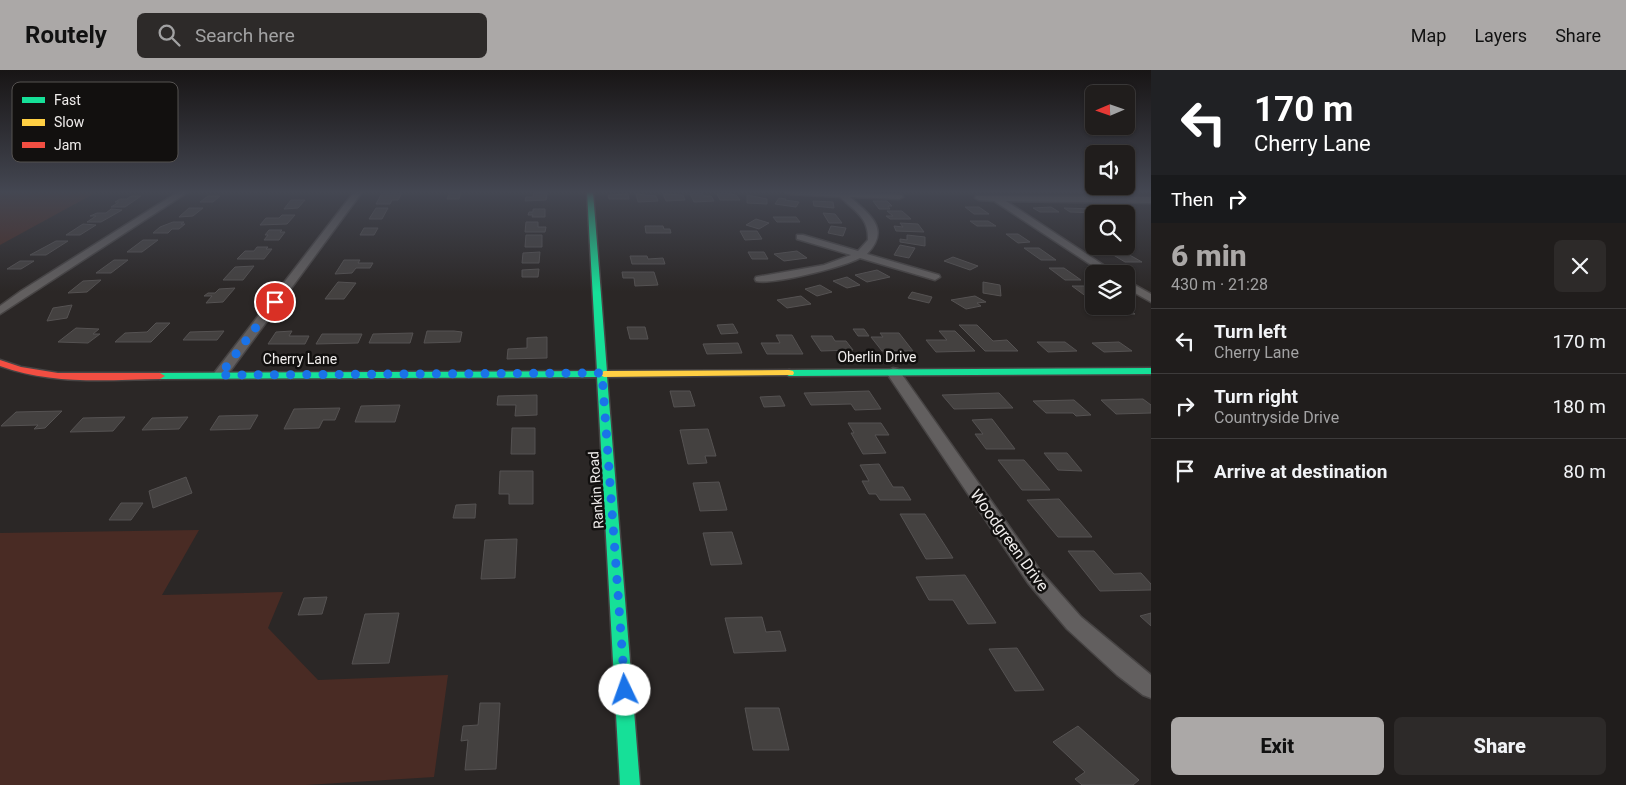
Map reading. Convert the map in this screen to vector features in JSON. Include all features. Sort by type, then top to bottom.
[{"type":"street","points":[[0,311],[131,225]]},
{"type":"street","points":[[220,375],[333,225]]},
{"type":"street","name":"Rankin Road","points":[[592,225],[630,785]]},
{"type":"street","points":[[760,279],[827,266],[859,255],[873,240],[871,225]]},
{"type":"street","points":[[1038,225],[1098,265]]},
{"type":"street","points":[[800,237],[935,278]]},
{"type":"street","points":[[1135,289],[1151,299]]},
{"type":"street","name":"Cherry Lane","points":[[0,363],[12,370],[37,374],[75,376],[602,373]]},
{"type":"street","name":"Oberlin Drive","points":[[602,373],[1151,371]]},
{"type":"street","name":"Woodgreen Drive","points":[[893,372],[1035,578],[1074,623],[1151,688]]},
{"type":"shaded area","points":[[0,225],[36,225],[0,245]]},
{"type":"shaded area","points":[[199,530],[162,595],[283,592],[268,628],[318,680],[448,675],[434,777],[306,785],[0,785],[0,533]]},
{"type":"building","points":[[81,225],[95,225],[80,235],[66,235]]},
{"type":"building","points":[[183,225],[179,229],[172,229],[168,233],[153,233],[160,227]]},
{"type":"building","points":[[526,225],[546,227],[545,232],[525,232]]},
{"type":"building","points":[[747,225],[765,225],[759,229]]},
{"type":"building","points":[[902,225],[919,225],[924,232],[896,231],[894,226],[903,227]]},
{"type":"building","points":[[645,226],[663,226],[664,229],[670,229],[671,233],[646,233]]},
{"type":"building","points":[[831,226],[846,228],[843,236],[828,233]]},
{"type":"building","points":[[364,228],[378,228],[374,235],[360,235]]},
{"type":"building","points":[[269,230],[282,230],[280,232],[285,232],[279,240],[264,240]]},
{"type":"building","points":[[740,231],[757,231],[762,239],[745,240]]},
{"type":"building","points":[[1006,234],[1018,234],[1030,242],[1018,243]]},
{"type":"building","points":[[526,235],[542,235],[542,247],[525,247]]},
{"type":"building","points":[[907,235],[925,237],[925,246],[900,242],[900,239],[907,240]]},
{"type":"building","points":[[143,240],[158,240],[142,252],[127,252]]},
{"type":"building","points":[[56,241],[68,241],[46,255],[30,255]]},
{"type":"building","points":[[900,245],[915,248],[909,258],[894,255]]},
{"type":"building","points":[[257,247],[272,249],[264,259],[237,259],[245,251],[254,251]]},
{"type":"building","points":[[1024,248],[1039,248],[1056,260],[1041,260]]},
{"type":"building","points":[[797,251],[807,258],[784,261],[774,254]]},
{"type":"building","points":[[540,252],[539,263],[522,263],[523,253]]},
{"type":"building","points":[[748,252],[764,252],[768,259],[752,259]]},
{"type":"building","points":[[1113,255],[1130,255],[1142,262],[1125,262]]},
{"type":"building","points":[[630,256],[647,256],[648,259],[663,258],[665,264],[632,264]]},
{"type":"building","points":[[953,257],[978,266],[970,270],[944,261]]},
{"type":"building","points":[[114,260],[128,260],[111,273],[96,273]]},
{"type":"building","points":[[344,260],[360,260],[358,263],[373,263],[370,268],[356,268],[352,273],[335,274]]},
{"type":"building","points":[[20,261],[34,261],[21,269],[7,269]]},
{"type":"building","points":[[254,266],[243,280],[223,280],[235,267]]},
{"type":"building","points":[[1049,268],[1064,268],[1081,280],[1065,280]]},
{"type":"building","points":[[539,269],[538,277],[522,277],[522,270]]},
{"type":"building","points":[[877,270],[890,277],[867,282],[855,275]]},
{"type":"building","points":[[622,272],[654,272],[658,285],[635,286],[634,278],[623,278]]},
{"type":"building","points":[[847,277],[860,285],[847,288],[833,281]]},
{"type":"building","points":[[101,280],[87,292],[68,293],[83,281]]},
{"type":"building","points":[[338,282],[356,283],[344,299],[325,299]]},
{"type":"building","points":[[983,282],[1000,285],[1001,296],[983,293]]},
{"type":"building","points":[[820,285],[832,292],[817,296],[805,289]]},
{"type":"building","points":[[1072,286],[1085,286],[1085,296]]},
{"type":"building","points":[[235,288],[223,302],[206,303],[212,296],[204,296],[208,293],[215,293],[219,289]]},
{"type":"building","points":[[912,292],[932,297],[929,303],[908,298]]},
{"type":"building","points":[[801,296],[811,304],[787,308],[777,300]]},
{"type":"building","points":[[975,296],[986,302],[977,303],[981,306],[966,309],[951,300]]},
{"type":"building","points":[[72,305],[67,318],[47,321],[53,308]]},
{"type":"building","points":[[156,323],[170,323],[151,342],[115,342],[125,333],[147,332]]},
{"type":"building","points":[[733,324],[738,333],[721,334],[717,325]]},
{"type":"building","points":[[959,325],[977,325],[993,341],[1007,340],[1018,351],[985,351]]},
{"type":"building","points":[[627,327],[645,327],[648,339],[630,339]]},
{"type":"building","points":[[76,328],[99,329],[93,334],[100,334],[88,343],[58,342]]},
{"type":"building","points":[[853,329],[864,329],[869,336],[858,336]]},
{"type":"building","points":[[224,331],[217,340],[183,340],[190,332]]},
{"type":"building","points":[[292,331],[289,336],[309,336],[305,344],[268,344],[276,332]]},
{"type":"building","points":[[427,331],[462,332],[460,342],[424,343]]},
{"type":"building","points":[[939,331],[955,331],[975,351],[936,352],[926,340],[947,340]]},
{"type":"building","points":[[413,333],[410,343],[369,343],[373,334]]},
{"type":"building","points":[[880,333],[899,333],[913,351],[882,351],[871,337],[883,337]]},
{"type":"building","points":[[322,334],[362,334],[358,343],[316,344]]},
{"type":"building","points":[[776,335],[792,335],[803,354],[767,354],[761,343],[780,343]]},
{"type":"building","points":[[811,336],[832,336],[835,341],[846,341],[853,350],[821,351]]},
{"type":"building","points":[[547,337],[547,358],[507,359],[508,349],[527,348],[527,338]]},
{"type":"building","points":[[1037,342],[1065,342],[1077,351],[1048,352]]},
{"type":"building","points":[[1119,342],[1132,351],[1104,352],[1092,343]]},
{"type":"building","points":[[738,343],[742,353],[707,354],[703,344]]},
{"type":"building","points":[[670,391],[690,391],[695,406],[674,407]]},
{"type":"building","points":[[869,391],[881,409],[855,410],[851,404],[811,405],[804,393]]},
{"type":"building","points":[[999,393],[1013,408],[954,409],[942,395]]},
{"type":"building","points":[[537,395],[537,415],[515,416],[516,405],[497,405],[498,396]]},
{"type":"building","points":[[780,396],[785,406],[764,407],[760,397]]},
{"type":"building","points":[[1143,399],[1151,405],[1151,413],[1116,414],[1101,400]]},
{"type":"building","points":[[1074,400],[1091,415],[1076,416],[1073,413],[1046,413],[1033,401]]},
{"type":"building","points":[[400,405],[395,422],[355,422],[361,406]]},
{"type":"building","points":[[340,408],[335,420],[323,420],[319,428],[284,429],[294,409]]},
{"type":"building","points":[[62,411],[45,428],[34,429],[38,425],[1,426],[16,412]]},
{"type":"building","points":[[258,415],[250,429],[210,430],[219,416]]},
{"type":"building","points":[[125,417],[113,431],[70,432],[83,418]]},
{"type":"building","points":[[188,417],[179,429],[142,430],[152,418]]},
{"type":"building","points":[[992,419],[1015,449],[986,449],[975,434],[983,434],[972,420]]},
{"type":"building","points":[[848,423],[881,423],[889,435],[875,435],[886,453],[863,454],[851,433],[854,433]]},
{"type":"building","points":[[512,428],[535,428],[535,454],[511,454]]},
{"type":"building","points":[[708,429],[716,456],[705,456],[707,463],[688,464],[680,430]]},
{"type":"building","points":[[1044,453],[1067,453],[1082,471],[1058,470]]},
{"type":"building","points":[[998,460],[1024,460],[1050,490],[1022,490]]},
{"type":"building","points":[[879,464],[893,487],[903,487],[911,500],[880,500],[876,494],[869,494],[862,481],[869,481],[860,465]]},
{"type":"building","points":[[500,471],[533,471],[533,504],[509,504],[509,494],[499,494]]},
{"type":"building","points":[[186,477],[192,493],[153,508],[149,491]]},
{"type":"building","points":[[719,482],[727,510],[700,511],[693,483]]},
{"type":"building","points":[[1059,499],[1092,537],[1058,537],[1027,500]]},
{"type":"building","points":[[121,503],[143,503],[131,520],[109,520]]},
{"type":"building","points":[[476,504],[475,518],[453,518],[456,505]]},
{"type":"building","points":[[900,514],[925,514],[953,558],[926,559]]},
{"type":"building","points":[[732,532],[742,564],[711,565],[703,533]]},
{"type":"building","points":[[517,539],[515,578],[481,579],[485,540]]},
{"type":"building","points":[[1068,551],[1094,551],[1114,574],[1141,573],[1151,584],[1151,590],[1100,591]]},
{"type":"building","points":[[965,575],[996,623],[968,624],[953,600],[929,600],[916,577]]},
{"type":"building","points":[[327,597],[322,614],[298,615],[304,598]]},
{"type":"building","points":[[399,613],[389,663],[352,664],[365,614]]},
{"type":"building","points":[[1151,613],[1151,626],[1140,616]]},
{"type":"building","points":[[762,617],[766,632],[780,631],[786,651],[734,653],[725,618]]},
{"type":"building","points":[[1017,648],[1044,690],[1015,691],[989,649]]},
{"type":"building","points":[[480,703],[500,703],[496,769],[465,770],[468,740],[461,741],[463,726],[478,725]]},
{"type":"building","points":[[745,708],[779,708],[789,750],[753,750]]},
{"type":"building","points":[[1078,726],[1139,780],[1133,785],[1082,785],[1075,779],[1085,772],[1053,742]]},
{"type":"traffic: fast","points":[[592,225],[630,785]]},
{"type":"traffic: fast","points":[[789,373],[1151,371]]},
{"type":"traffic: fast","points":[[160,376],[604,374]]},
{"type":"traffic: slow","points":[[604,374],[789,373]]},
{"type":"traffic: jam","points":[[0,363],[18,370],[58,376],[160,376]]},
{"type":"route","points":[[275,302],[220,375],[602,373],[625,690]]}]
